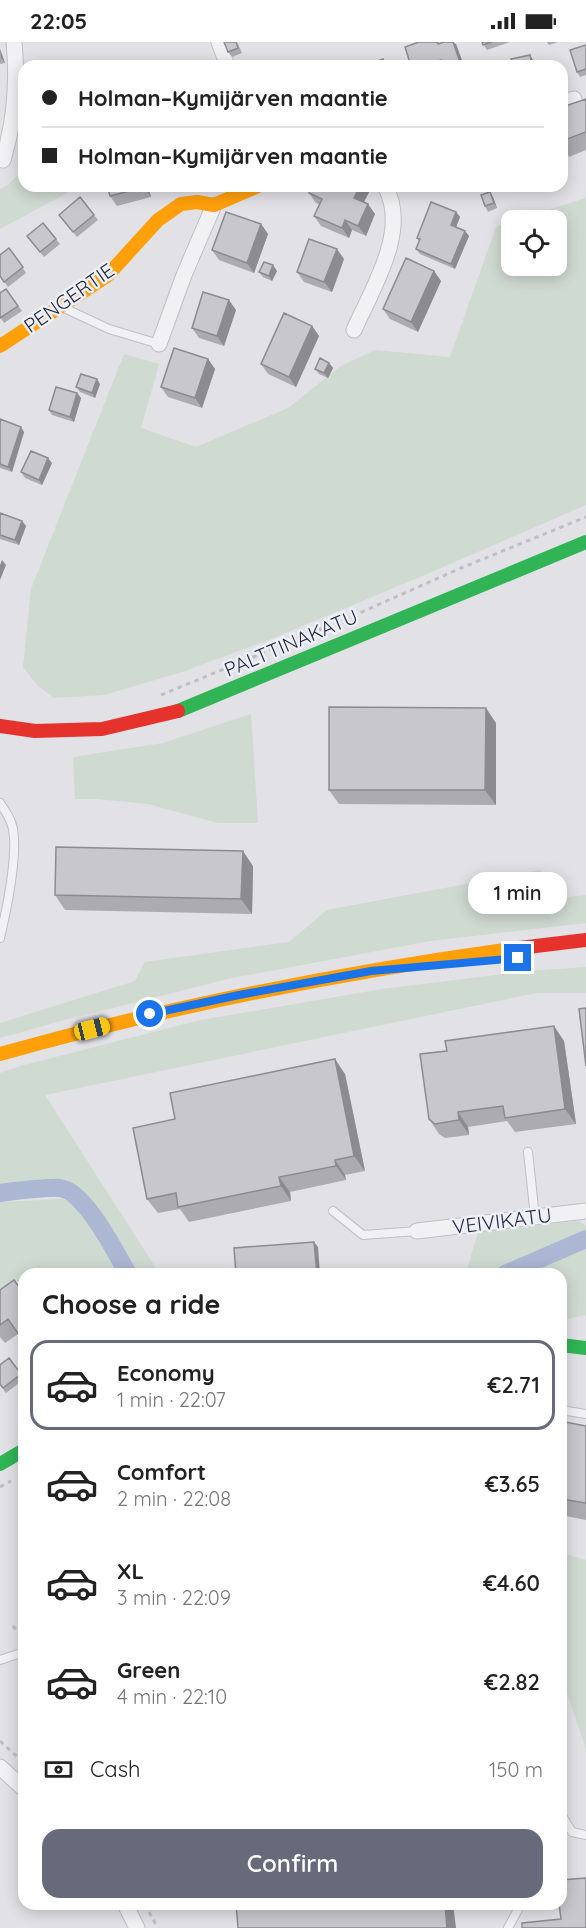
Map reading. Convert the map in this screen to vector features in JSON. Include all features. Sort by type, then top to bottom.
[{"type":"main road","name":"PENGERTIE","points":[[0,346],[107,276],[158,220],[180,204],[197,202],[214,205],[244,192]]},
{"type":"main road","name":"PALTTINAKATU","points":[[0,726],[36,731],[102,729],[177,712],[586,542]]},
{"type":"main road","points":[[0,1054],[150,1014],[239,995],[470,955],[586,940]]},
{"type":"main road","points":[[371,971],[586,954]]},
{"type":"main road","points":[[567,1346],[586,1348]]},
{"type":"main road","points":[[0,1464],[18,1457]]},
{"type":"street","points":[[3,160],[10,138],[16,99],[14,42]]},
{"type":"street","points":[[219,42],[225,58]]},
{"type":"street","points":[[354,330],[388,254],[394,219],[388,192]]},
{"type":"street","points":[[159,344],[184,274],[214,205]]},
{"type":"street","name":"VEIVIKATU","points":[[417,1231],[586,1211]]},
{"type":"street","points":[[0,1767],[18,1784]]},
{"type":"street","points":[[128,1910],[137,1928]]},
{"type":"lane","points":[[60,306],[109,329],[159,344]]},
{"type":"lane","points":[[0,803],[13,829],[14,857],[0,938]]},
{"type":"lane","points":[[528,1152],[535,1217]]},
{"type":"lane","points":[[333,1211],[363,1235],[417,1231]]},
{"type":"lane","points":[[567,1411],[586,1414]]},
{"type":"lane","points":[[0,1660],[18,1654]]},
{"type":"lane","points":[[567,1824],[572,1832],[586,1835]]},
{"type":"lane","points":[[508,1928],[518,1910]]},
{"type":"path","points":[[151,697],[161,695],[333,624],[460,568],[586,518]]},
{"type":"path","points":[[13,1626],[18,1632]]},
{"type":"path","points":[[0,1741],[18,1758]]},
{"type":"path","points":[[148,1912],[158,1928]]},
{"type":"shaded area","points":[[18,175],[18,192],[69,192],[0,229],[0,189]]},
{"type":"shaded area","points":[[586,198],[586,505],[271,639],[182,672],[104,695],[54,698],[37,685],[23,667],[31,589],[124,354],[159,364],[141,428],[196,447],[288,408],[341,366],[375,350],[450,357],[496,227],[501,225],[501,276],[567,276],[567,210],[548,210]]},
{"type":"shaded area","points":[[251,714],[258,823],[218,823],[148,804],[75,799],[73,757],[163,743]]},
{"type":"shaded area","points":[[540,870],[568,897],[586,895],[586,923],[430,941],[232,978],[0,1038],[0,1023],[135,981],[145,962],[289,942],[327,910]]},
{"type":"shaded area","points":[[586,967],[586,993],[536,993],[45,1095],[156,1268],[132,1268],[90,1201],[83,1192],[66,1179],[0,1185],[0,1073],[201,1020],[382,989],[529,971]]},
{"type":"shaded area","points":[[62,1199],[77,1205],[118,1268],[18,1268],[18,1281],[0,1293],[0,1202]]},
{"type":"shaded area","points":[[579,1221],[586,1226],[586,1235],[506,1268],[467,1268],[478,1232]]},
{"type":"shaded area","points":[[586,1247],[586,1315],[567,1319],[567,1268],[533,1268]]},
{"type":"shaded area","points":[[567,1555],[586,1560],[586,1749],[567,1693]]},
{"type":"building","points":[[224,42],[236,42],[238,48],[228,52]]},
{"type":"building","points":[[419,42],[437,42],[438,44],[453,42],[459,60],[409,60],[405,47]]},
{"type":"building","points":[[586,45],[586,69],[577,72],[570,50]]},
{"type":"building","points":[[530,55],[531,60],[511,60]]},
{"type":"building","points":[[586,99],[586,132],[568,139],[568,105]]},
{"type":"building","points":[[109,192],[125,192],[110,196]]},
{"type":"building","points":[[357,192],[354,198],[368,204],[358,226],[345,220],[342,228],[314,216],[322,199],[309,193]]},
{"type":"building","points":[[490,192],[494,203],[485,206],[481,195]]},
{"type":"building","points":[[80,197],[94,215],[73,232],[59,215]]},
{"type":"building","points":[[431,202],[456,212],[451,225],[465,231],[451,264],[416,249],[420,239],[417,238]]},
{"type":"building","points":[[226,212],[261,224],[247,263],[212,250]]},
{"type":"building","points":[[43,223],[56,239],[40,252],[27,236]]},
{"type":"building","points":[[309,239],[337,249],[324,282],[297,272]]},
{"type":"building","points":[[9,248],[23,267],[4,282],[0,276],[0,255]]},
{"type":"building","points":[[406,258],[434,271],[411,322],[383,309]]},
{"type":"building","points":[[264,262],[273,265],[269,276],[259,272]]},
{"type":"building","points":[[6,289],[18,306],[0,318],[0,293]]},
{"type":"building","points":[[203,292],[229,300],[217,336],[192,328]]},
{"type":"building","points":[[284,313],[312,326],[289,377],[261,364]]},
{"type":"building","points":[[174,348],[208,359],[195,398],[161,387]]},
{"type":"building","points":[[320,358],[329,363],[324,373],[315,369]]},
{"type":"building","points":[[81,374],[97,379],[92,393],[76,387]]},
{"type":"building","points":[[56,387],[77,393],[70,417],[49,410]]},
{"type":"building","points":[[0,419],[21,427],[8,467],[0,464]]},
{"type":"building","points":[[31,451],[48,458],[39,480],[21,472]]},
{"type":"building","points":[[0,513],[22,521],[15,540],[0,535]]},
{"type":"building","points":[[329,707],[486,708],[485,790],[329,790]]},
{"type":"building","points":[[56,847],[243,851],[241,899],[55,895]]},
{"type":"building","points":[[586,1008],[586,1066],[579,1009]]},
{"type":"building","points":[[554,1026],[565,1109],[505,1118],[503,1106],[458,1112],[459,1120],[435,1124],[429,1119],[420,1054],[447,1051],[445,1041]]},
{"type":"building","points":[[335,1059],[354,1156],[335,1160],[336,1166],[279,1177],[281,1186],[178,1207],[176,1193],[147,1199],[133,1128],[175,1119],[170,1093]]},
{"type":"building","points":[[314,1242],[316,1268],[236,1268],[234,1248]]},
{"type":"building","points":[[14,1280],[18,1286],[18,1333],[8,1319],[0,1325],[0,1290]]},
{"type":"building","points":[[9,1358],[18,1370],[18,1376],[3,1388],[0,1384],[0,1365]]},
{"type":"building","points":[[567,1422],[586,1426],[586,1503],[567,1500]]},
{"type":"building","points":[[586,1878],[586,1928],[522,1928],[522,1923],[561,1919],[560,1910],[567,1910],[567,1880]]},
{"type":"building","points":[[236,1910],[446,1910],[447,1928],[238,1928]]},
{"type":"waterway","points":[[0,1193],[54,1188],[70,1192],[99,1224],[125,1268]]},
{"type":"waterway","points":[[519,1268],[586,1239]]},
{"type":"traffic: fast","points":[[178,711],[586,542]]},
{"type":"traffic: fast","points":[[567,1346],[586,1348]]},
{"type":"traffic: fast","points":[[0,1464],[18,1454]]},
{"type":"traffic: slow","points":[[0,346],[107,276],[158,220],[181,204],[197,202],[214,205],[244,192]]},
{"type":"traffic: slow","points":[[0,1054],[190,1006],[318,980],[511,949]]},
{"type":"traffic: jam","points":[[0,726],[35,731],[102,729],[178,711]]},
{"type":"traffic: jam","points":[[511,949],[586,940]]},
{"type":"route","points":[[150,1014],[371,971],[518,958]]}]
